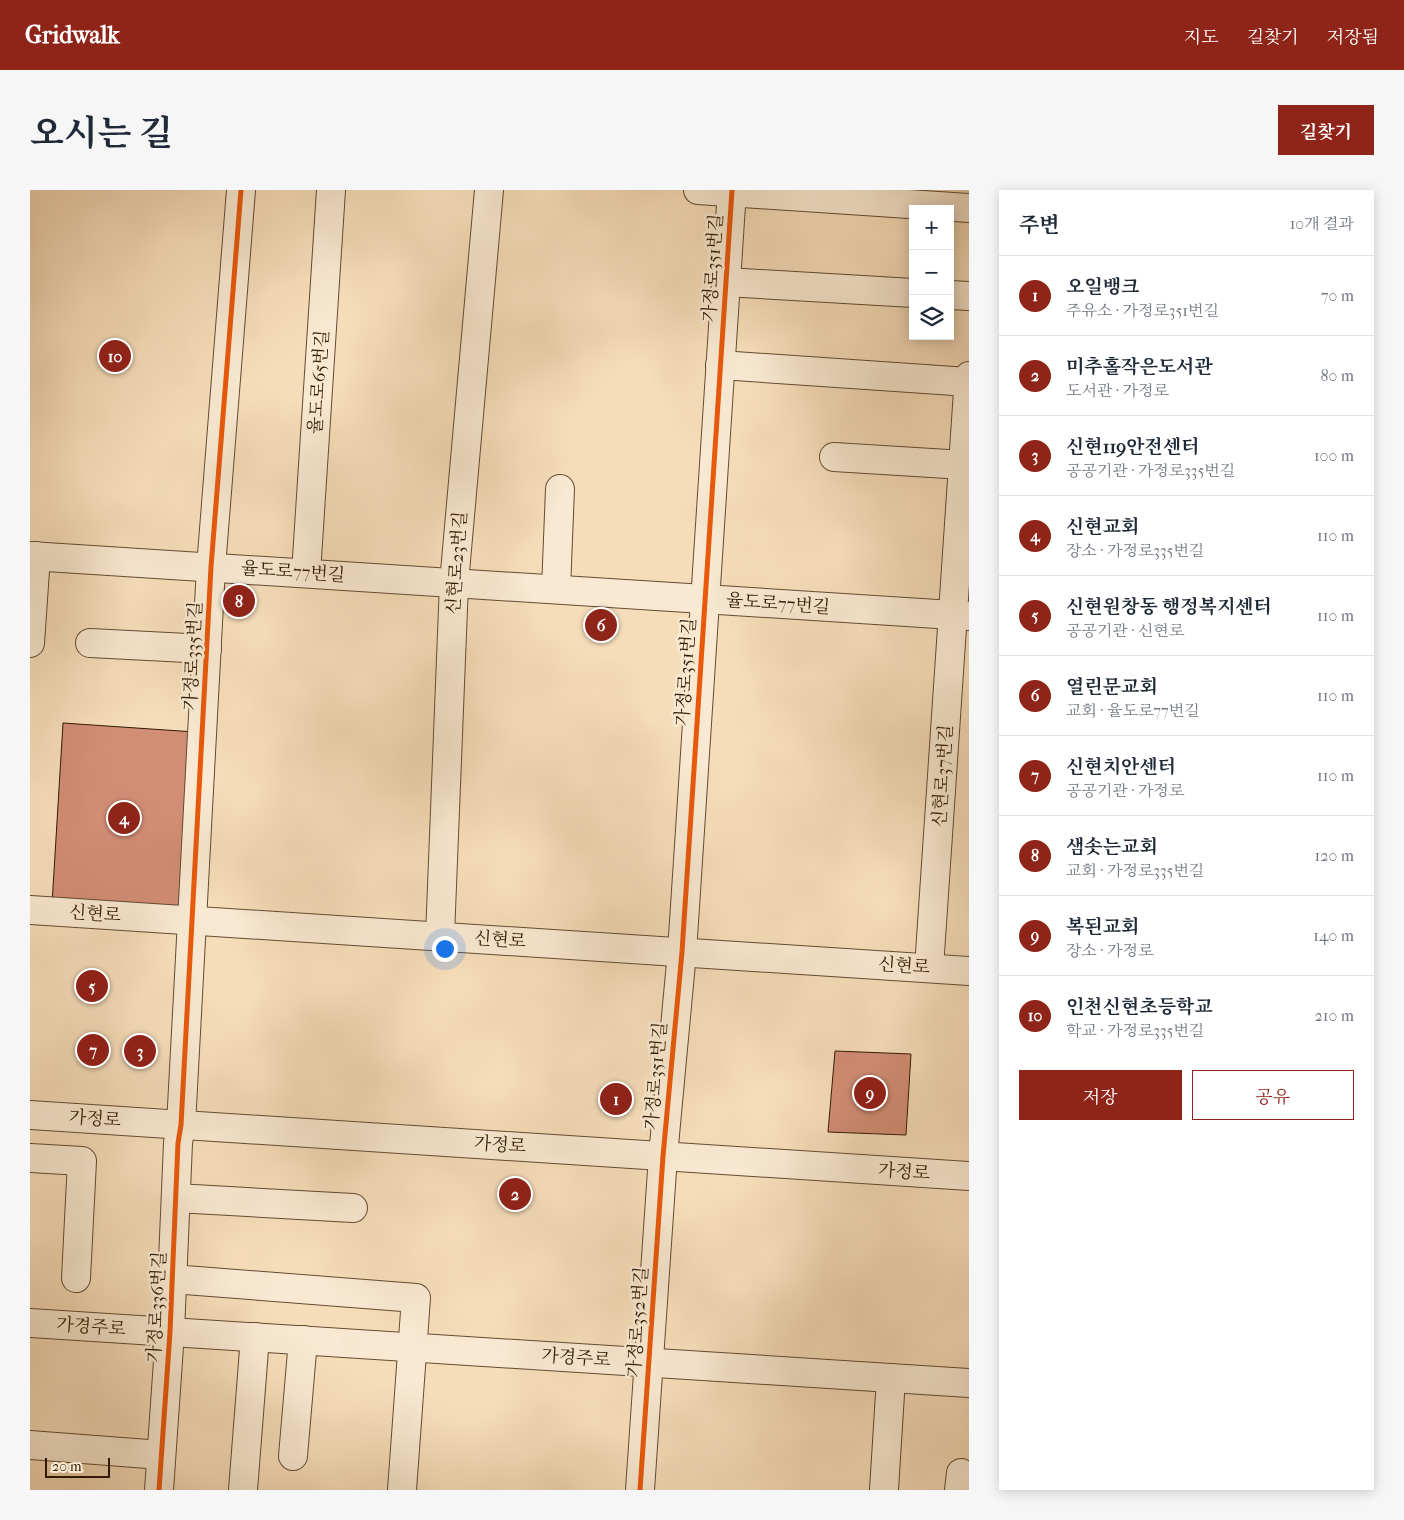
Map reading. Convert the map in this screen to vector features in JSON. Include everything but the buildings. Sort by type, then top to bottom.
[{"type":"street","name":"가정로335번길","points":[[181,1125],[211,567],[240,190]]},
{"type":"street","name":"율도로65번길","points":[[306,573],[331,190]]},
{"type":"street","name":"신현로23번길","points":[[440,936],[454,583],[489,190]]},
{"type":"street","points":[[698,190],[969,208]]},
{"type":"street","name":"가정로351번길","points":[[663,1156],[682,952],[732,191]]},
{"type":"street","name":"가정로351번길","points":[[726,282],[909,292]]},
{"type":"street","points":[[954,295],[969,296]]},
{"type":"street","points":[[720,365],[969,382]]},
{"type":"street","name":"신현로37번길","points":[[929,968],[962,616],[964,465],[969,376]]},
{"type":"street","points":[[834,457],[964,465]]},
{"type":"street","points":[[556,589],[560,489]]},
{"type":"street","name":"율도로77번길","points":[[33,556],[962,616]]},
{"type":"street","points":[[30,642],[33,556]]},
{"type":"street","points":[[90,643],[207,649]]},
{"type":"street","name":"신현로","points":[[30,910],[969,971]]},
{"type":"street","name":"가정로","points":[[30,1115],[969,1176]]},
{"type":"street","name":"가정로336번길","points":[[159,1490],[170,1332],[178,1143],[181,1125]]},
{"type":"street","name":"가정로352번길","points":[[640,1490],[663,1156]]},
{"type":"street","points":[[30,1158],[82,1161],[76,1278]]},
{"type":"street","points":[[176,1198],[353,1208]]},
{"type":"street","name":"가정로336번길","points":[[172,1279],[416,1298],[414,1347]]},
{"type":"street","name":"가경주로","points":[[30,1323],[969,1383]]},
{"type":"street","points":[[243,1490],[255,1337]]},
{"type":"street","points":[[293,1456],[303,1340]]},
{"type":"street","points":[[402,1490],[414,1347]]},
{"type":"street","points":[[884,1490],[891,1378]]},
{"type":"street","points":[[30,1445],[161,1455]]},
{"type":"cycle path","points":[[159,1490],[170,1332],[178,1143],[181,1125],[211,567],[241,190]]},
{"type":"cycle path","points":[[640,1490],[663,1156],[682,952],[732,190]]},
{"type":"place","name":"인천신현초등학교","points":[[115,356]]},
{"type":"place","name":"샘솟는교회","points":[[239,601]]},
{"type":"place","name":"열린문교회","points":[[601,625]]},
{"type":"place","name":"신현교회","points":[[124,818]]},
{"type":"place","name":"신현원창동 행정복지센터","points":[[92,986]]},
{"type":"place","name":"신현치안센터","points":[[93,1050]]},
{"type":"place","name":"신현119안전센터","points":[[140,1051]]},
{"type":"place","name":"복된교회","points":[[870,1093]]},
{"type":"place","name":"오일뱅크","points":[[616,1099]]},
{"type":"place","name":"미추홀작은도서관","points":[[515,1194]]}]
